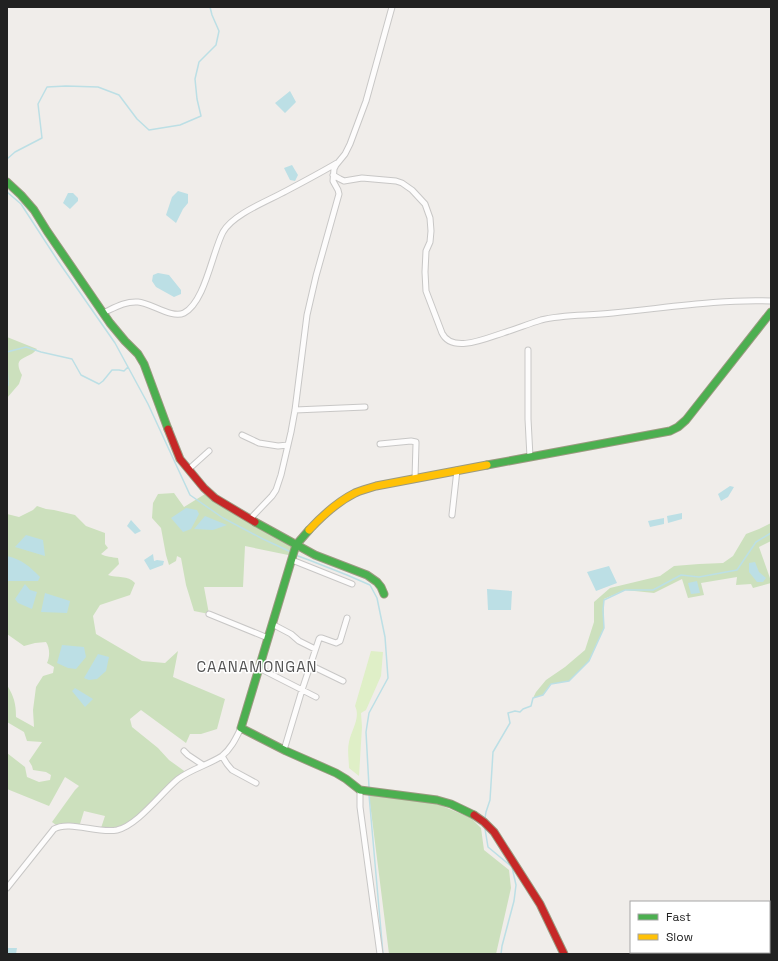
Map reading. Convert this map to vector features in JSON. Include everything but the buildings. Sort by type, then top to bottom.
[{"type":"street","points":[[251,518],[272,496],[276,490],[281,475],[295,410],[307,315],[338,194],[338,190],[333,181],[333,175],[336,165],[350,144],[363,108],[392,7]]},
{"type":"street","points":[[103,313],[120,305],[137,302],[175,314],[182,314],[186,312],[193,306],[199,296],[223,232],[231,221],[251,209],[299,185],[338,162]]},
{"type":"street","points":[[333,175],[344,181],[362,178],[396,181],[412,190],[425,204],[430,218],[431,231],[430,242],[426,251],[426,291],[444,337],[452,342],[475,342],[538,321],[559,316],[608,314],[699,304],[771,301]]},
{"type":"street","points":[[7,182],[34,210],[110,323],[138,354],[144,364],[166,420],[176,453],[204,488],[215,498],[229,507],[251,518],[296,545],[322,558],[374,579],[381,586],[384,594]]},
{"type":"street","points":[[7,888],[54,829],[66,826],[105,831],[118,830],[133,822],[179,778],[222,756],[234,743],[241,728],[296,545],[314,525],[332,509],[350,496],[376,486],[670,431],[678,427],[686,420],[771,312]]},
{"type":"street","points":[[528,350],[528,419],[530,457]]},
{"type":"street","points":[[295,410],[365,407]]},
{"type":"street","points":[[242,435],[258,443],[278,446],[288,445]]},
{"type":"street","points":[[380,444],[412,441],[416,442],[415,478]]},
{"type":"street","points":[[189,469],[209,451]]},
{"type":"street","points":[[452,515],[457,470]]},
{"type":"street","points":[[292,560],[352,584]]},
{"type":"street","points":[[209,614],[268,638]]},
{"type":"street","points":[[284,750],[315,649],[320,638],[338,643],[340,641],[347,618]]},
{"type":"street","points":[[272,624],[315,649]]},
{"type":"street","points":[[310,665],[343,681]]},
{"type":"street","points":[[259,668],[316,697]]},
{"type":"street","points":[[241,728],[284,750],[336,773],[360,790],[436,800],[473,814],[494,832],[540,904],[564,954]]},
{"type":"street","points":[[184,750],[188,755],[203,765]]},
{"type":"street","points":[[222,756],[232,770],[256,783]]},
{"type":"street","points":[[360,790],[360,807],[380,954]]},
{"type":"green space","points":[[7,337],[37,349],[20,361],[19,369],[22,375],[19,384],[7,398]]},
{"type":"green space","points":[[174,493],[184,507],[205,494],[296,545],[293,556],[245,546],[243,587],[204,587],[209,614],[194,611],[186,585],[181,558],[177,556],[176,561],[169,565],[161,528],[152,518],[153,503],[158,494]]},
{"type":"green space","points":[[37,506],[75,515],[86,526],[105,533],[105,544],[108,548],[101,554],[118,558],[119,564],[108,575],[126,578],[135,583],[130,595],[100,605],[93,616],[96,634],[142,661],[165,663],[178,651],[173,677],[225,699],[217,729],[201,734],[190,734],[186,743],[141,710],[130,719],[132,727],[158,748],[169,760],[187,773],[151,805],[121,828],[100,831],[105,816],[84,811],[79,827],[59,827],[52,822],[79,786],[65,777],[49,806],[7,789],[7,753],[25,767],[27,777],[39,782],[50,780],[51,775],[46,772],[33,770],[29,761],[42,742],[27,741],[24,732],[7,722],[7,685],[14,700],[16,717],[34,727],[33,710],[36,687],[43,676],[53,673],[54,667],[47,663],[49,652],[46,642],[24,646],[7,634],[7,514],[19,517],[33,510]]},
{"type":"green space","points":[[771,523],[771,541],[759,547],[771,583],[753,588],[751,584],[736,585],[737,577],[701,583],[704,595],[688,598],[682,579],[654,593],[625,590],[604,599],[604,628],[589,661],[569,681],[551,684],[543,695],[533,698],[546,680],[565,667],[585,650],[594,622],[594,602],[610,588],[660,576],[674,566],[723,563],[733,556],[746,534]]},
{"type":"green space","points":[[371,651],[383,652],[381,676],[366,710],[361,713],[362,727],[359,776],[349,768],[348,745],[357,715],[355,706]]},
{"type":"green space","points":[[369,795],[435,803],[471,818],[481,828],[484,850],[509,870],[511,888],[496,954],[389,954]]},
{"type":"water","points":[[290,91],[296,102],[285,113],[275,103]]},
{"type":"water","points":[[292,165],[298,175],[295,181],[290,180],[284,168]]},
{"type":"water","points":[[178,191],[188,194],[188,203],[183,209],[176,223],[166,215],[172,197]]},
{"type":"water","points":[[68,193],[73,193],[78,198],[78,201],[70,209],[63,203]]},
{"type":"water","points":[[158,273],[169,275],[181,290],[181,294],[174,297],[156,287],[152,281],[153,275]]},
{"type":"water","points":[[730,486],[734,487],[728,497],[721,501],[718,494]]},
{"type":"water","points":[[186,508],[197,510],[199,514],[191,529],[183,532],[171,518]]},
{"type":"water","points":[[682,513],[682,519],[668,523],[667,516]]},
{"type":"water","points":[[205,516],[227,525],[213,530],[194,529]]},
{"type":"water","points":[[664,518],[664,524],[650,527],[648,521]]},
{"type":"water","points":[[131,520],[141,531],[135,534],[127,526]]},
{"type":"water","points":[[26,535],[43,540],[45,556],[15,547]]},
{"type":"water","points":[[153,554],[154,561],[164,561],[163,565],[150,570],[144,560]]},
{"type":"water","points":[[7,556],[17,559],[29,567],[40,577],[38,581],[7,581]]},
{"type":"water","points":[[755,562],[759,572],[766,578],[763,582],[757,582],[749,572],[749,563]]},
{"type":"water","points":[[609,566],[617,583],[596,591],[587,572]]},
{"type":"water","points":[[697,581],[700,593],[691,594],[688,583]]},
{"type":"water","points":[[25,584],[30,590],[37,592],[32,609],[18,603],[15,599]]},
{"type":"water","points":[[487,589],[512,591],[511,610],[488,610]]},
{"type":"water","points":[[45,593],[70,601],[67,613],[41,612]]},
{"type":"water","points":[[62,645],[84,647],[86,657],[76,669],[68,668],[57,663]]},
{"type":"water","points":[[98,654],[109,657],[106,671],[97,679],[89,680],[84,678]]},
{"type":"water","points":[[75,688],[93,699],[85,707],[72,691]]},
{"type":"water","points":[[7,948],[17,948],[16,954],[7,954]]},
{"type":"waterway","points":[[7,159],[15,152],[42,138],[38,104],[47,87],[98,87],[119,95],[137,119],[149,130],[180,125],[201,116],[197,99],[195,79],[199,62],[216,45],[219,31],[210,7]]},
{"type":"waterway","points":[[7,192],[21,204],[58,261],[115,343],[148,404],[190,495],[223,518],[291,552]]},
{"type":"waterway","points":[[7,352],[26,347],[72,359],[81,375],[99,384],[112,370],[124,371],[128,367]]},
{"type":"waterway","points":[[7,364],[7,386]]},
{"type":"waterway","points":[[485,818],[490,800],[493,752],[510,723],[508,713],[515,711],[520,712],[531,706],[533,698],[543,695],[551,684],[569,681],[589,661],[604,628],[604,600],[625,590],[653,590],[681,575],[699,577],[737,570],[756,542],[771,533]]},
{"type":"waterway","points":[[298,556],[370,585],[377,598],[385,637],[388,678],[369,713],[366,732],[369,787]]},
{"type":"waterway","points":[[369,795],[383,954]]},
{"type":"waterway","points":[[485,829],[488,847],[512,867],[516,885],[514,901],[501,954]]},
{"type":"traffic: fast","points":[[7,182],[34,210],[110,323],[138,354],[144,364],[168,429]]},
{"type":"traffic: fast","points":[[487,465],[670,431],[678,427],[686,420],[771,312]]},
{"type":"traffic: fast","points":[[255,522],[315,555],[367,575],[377,582],[384,594]]},
{"type":"traffic: fast","points":[[309,530],[296,545],[241,728],[286,751],[336,773],[360,790],[437,800],[451,804],[474,815]]},
{"type":"traffic: slow","points":[[309,530],[336,505],[360,491],[376,486],[487,465]]},
{"type":"traffic: jam","points":[[168,429],[180,459],[204,488],[215,498],[255,522]]},
{"type":"traffic: jam","points":[[474,815],[494,832],[540,904],[564,954]]},
{"type":"district","name":"CAANAMONGAN","points":[[257,667]]}]
